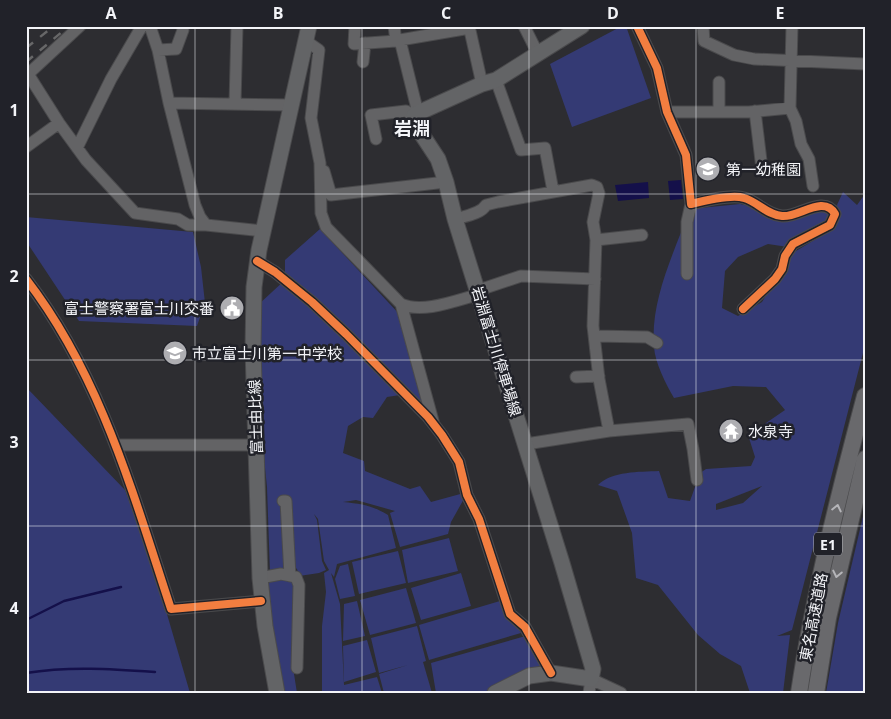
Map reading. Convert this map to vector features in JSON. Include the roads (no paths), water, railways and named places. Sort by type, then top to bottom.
[{"type":"highway","name":"東名高速道路","points":[[799,693],[827,547],[865,396]]},
{"type":"highway","name":"東名高速道路","points":[[816,693],[830,608],[865,459]]},
{"type":"main road","points":[[416,114],[489,82],[582,26]]},
{"type":"main road","name":"富士由比線","points":[[277,693],[261,601],[253,349],[254,287],[257,261],[307,34]]},
{"type":"main road","name":"岩淵富士川停車場線","points":[[416,114],[413,121],[438,159],[446,182],[455,219],[526,444],[593,670],[590,686]]},
{"type":"main road","points":[[495,693],[524,678],[551,674],[590,686]]},
{"type":"street","points":[[80,26],[27,75],[59,123],[98,175],[135,212],[178,219],[188,225],[264,231]]},
{"type":"street","points":[[77,148],[111,79],[142,26]]},
{"type":"street","points":[[150,26],[158,50],[168,103],[195,205],[206,225]]},
{"type":"street","points":[[234,104],[236,26]]},
{"type":"street","points":[[355,26],[354,44],[398,41],[470,27],[489,82],[521,150],[545,148],[554,191]]},
{"type":"street","points":[[394,26],[416,114]]},
{"type":"street","points":[[524,26],[538,54]]},
{"type":"street","points":[[637,26],[656,68],[667,112],[686,155],[690,204],[687,274]]},
{"type":"street","points":[[703,26],[704,41],[734,55],[754,59],[865,64]]},
{"type":"street","points":[[792,26],[790,108],[796,122],[801,144],[809,159],[813,186]]},
{"type":"street","points":[[158,50],[176,50],[183,30]]},
{"type":"street","points":[[307,34],[319,50],[311,118],[320,163],[321,213],[326,227],[401,304],[434,425]]},
{"type":"street","points":[[363,62],[365,43]]},
{"type":"street","points":[[718,112],[719,82]]},
{"type":"street","points":[[168,103],[292,105]]},
{"type":"street","points":[[667,112],[755,111],[790,108]]},
{"type":"street","points":[[376,139],[371,115],[406,111],[416,114]]},
{"type":"street","points":[[755,111],[762,169]]},
{"type":"street","points":[[26,147],[59,123]]},
{"type":"street","points":[[320,163],[324,170],[331,195],[446,182]]},
{"type":"street","points":[[455,219],[484,209],[486,205],[498,202],[592,185],[597,188],[599,193],[593,222],[596,240],[594,336],[609,431]]},
{"type":"street","points":[[690,204],[736,197],[744,198],[772,214],[782,216],[793,216],[815,207],[824,206],[835,214],[830,225],[793,244],[785,256],[782,269],[743,309]]},
{"type":"street","points":[[596,240],[642,235]]},
{"type":"street","points":[[257,261],[275,272],[312,302],[346,334],[434,425],[459,462],[467,495],[479,519],[510,614],[525,627],[551,674]]},
{"type":"street","points":[[401,304],[415,308],[429,307],[479,292],[521,276],[595,279]]},
{"type":"street","points":[[26,279],[48,308],[99,403],[117,445],[170,609],[261,601]]},
{"type":"street","points":[[594,336],[647,337],[657,343]]},
{"type":"street","points":[[576,377],[599,376]]},
{"type":"street","points":[[526,444],[609,431],[688,424],[698,480]]},
{"type":"street","points":[[117,445],[256,445]]},
{"type":"street","points":[[283,501],[286,501],[290,576]]},
{"type":"street","points":[[260,578],[281,574],[296,577],[299,585],[298,668]]},
{"type":"street","points":[[590,686],[621,693]]},
{"type":"waterway","points":[[26,620],[64,601],[121,587]]},
{"type":"waterway","points":[[26,673],[74,669],[155,672]]},
{"type":"railway","points":[[26,48],[54,26]]},
{"type":"railway","points":[[26,62],[69,26]]},
{"type":"place","name":"第一幼稚園","points":[[708,169]]},
{"type":"place","name":"富士警察署富士川交番","points":[[232,308]]},
{"type":"place","name":"市立富士川第一中学校","points":[[175,353]]},
{"type":"place","name":"水泉寺","points":[[731,431]]},
{"type":"district","name":"岩淵","points":[[412,128]]}]
